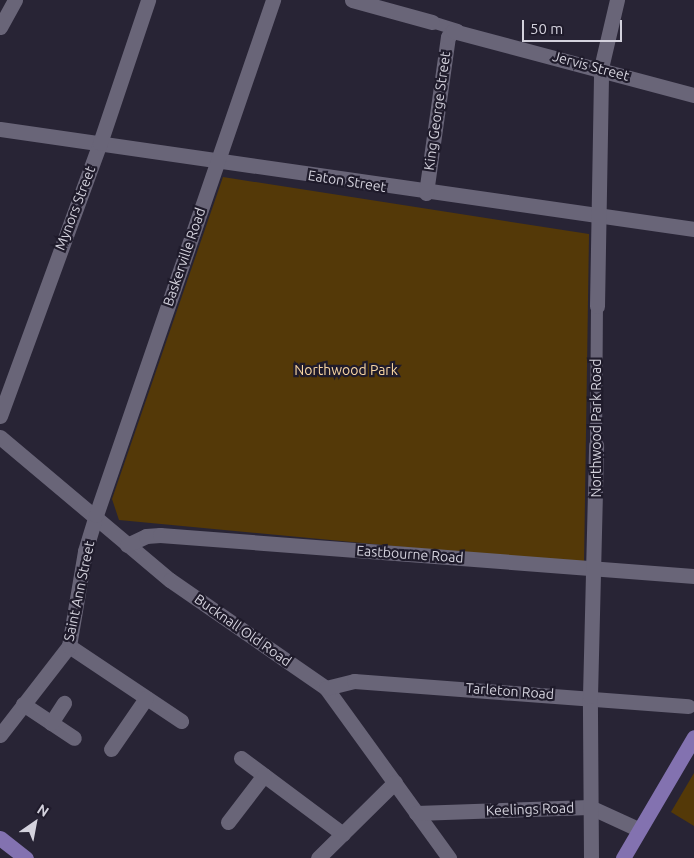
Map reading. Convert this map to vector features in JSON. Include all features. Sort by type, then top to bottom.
[{"type":"main road","points":[[623,858],[638,829],[694,738]]},
{"type":"main road","points":[[0,838],[26,858]]},
{"type":"street","points":[[0,27],[15,0]]},
{"type":"street","name":"Mynors Street","points":[[0,416],[100,143],[148,0]]},
{"type":"street","name":"Baskerville Road","points":[[96,515],[274,0]]},
{"type":"street","name":"Jervis Street","points":[[352,0],[694,95]]},
{"type":"street","name":"Northwood Park Road","points":[[591,858],[590,696],[595,568],[601,68],[616,0]]},
{"type":"street","name":"King George Street","points":[[426,193],[448,37],[455,30]]},
{"type":"street","name":"Eaton Street","points":[[0,129],[426,193],[694,229]]},
{"type":"street","name":"Bucknall Old Road","points":[[0,437],[96,515],[127,545],[170,580],[326,688],[448,858]]},
{"type":"street","name":"Saint Ann Street","points":[[0,735],[69,646],[85,551],[96,515]]},
{"type":"street","name":"Eastbourne Road","points":[[127,545],[146,536],[160,535],[694,576]]},
{"type":"street","points":[[69,646],[181,721]]},
{"type":"street","name":"Tarleton Road","points":[[326,688],[354,681],[590,696],[691,706]]},
{"type":"street","points":[[111,749],[146,698]]},
{"type":"street","points":[[51,722],[64,703]]},
{"type":"street","points":[[24,704],[74,738]]},
{"type":"street","points":[[241,758],[344,834]]},
{"type":"street","points":[[228,822],[264,776]]},
{"type":"street","points":[[318,858],[395,782]]},
{"type":"street","name":"Keelings Road","points":[[416,813],[590,807],[638,829]]},
{"type":"green space","name":"Northwood Park","points":[[223,177],[589,234],[584,564],[119,520],[112,499]]},
{"type":"green space","points":[[694,773],[694,826],[671,812]]}]
